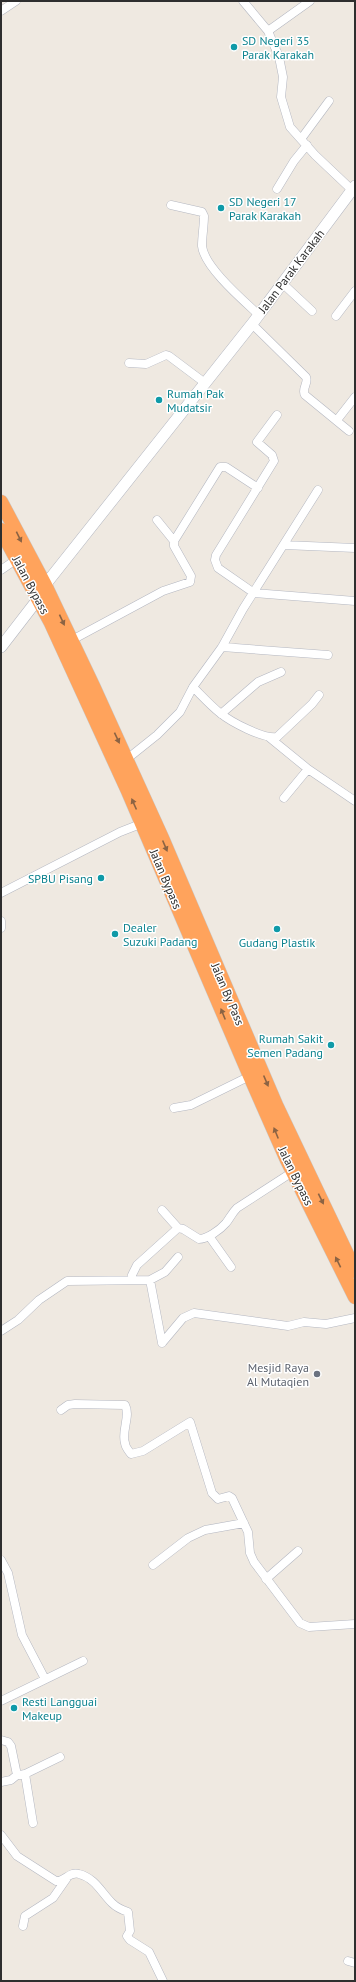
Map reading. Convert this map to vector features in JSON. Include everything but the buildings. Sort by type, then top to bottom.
[{"type":"highway","name":"Jalan Bypass","points":[[1,502],[72,640],[127,759]]},
{"type":"highway","name":"Jalan Bypass","points":[[1,530],[51,623],[143,824],[251,1067],[294,1171],[355,1297]]},
{"type":"highway","name":"Jalan By Pass","points":[[127,759],[251,1067],[295,1146],[355,1271]]},
{"type":"street","points":[[1,11],[16,1]]},
{"type":"street","points":[[243,1],[268,31],[279,57],[283,78],[281,97],[284,112],[290,127],[307,146],[354,188]]},
{"type":"street","points":[[268,31],[310,1]]},
{"type":"street","points":[[300,139],[329,101]]},
{"type":"street","points":[[277,189],[294,161],[307,146]]},
{"type":"street","name":"Jalan Parak Karakah","points":[[1,647],[38,599],[45,585],[252,324],[354,188]]},
{"type":"street","points":[[171,205],[202,212],[204,216],[202,248],[207,260],[229,287],[258,315]]},
{"type":"street","points":[[282,283],[312,311]]},
{"type":"street","points":[[336,316],[355,291]]},
{"type":"street","points":[[252,324],[306,377],[307,380],[303,391],[304,395],[337,420],[348,431]]},
{"type":"street","points":[[129,363],[146,364],[169,356],[205,383]]},
{"type":"street","points":[[337,420],[355,397]]},
{"type":"street","points":[[277,415],[258,439],[259,444],[272,455],[274,461],[216,555],[215,560],[218,568],[254,592],[355,601]]},
{"type":"street","points":[[174,541],[220,467],[226,467],[258,488]]},
{"type":"street","points":[[127,759],[169,725],[180,712],[193,687],[222,647],[254,592],[318,490]]},
{"type":"street","points":[[72,640],[159,593],[190,582],[191,576],[174,546],[174,541],[157,520]]},
{"type":"street","points":[[284,544],[355,548]]},
{"type":"street","points":[[1,570],[17,559]]},
{"type":"street","points":[[222,647],[328,655]]},
{"type":"street","points":[[221,714],[258,682],[281,672]]},
{"type":"street","points":[[193,687],[221,714],[259,734],[270,738],[308,769],[355,801]]},
{"type":"street","points":[[270,738],[277,737],[312,704],[319,695]]},
{"type":"street","points":[[284,798],[308,769]]},
{"type":"street","points":[[1,893],[120,832],[143,824]]},
{"type":"street","points":[[1,921],[1,928]]},
{"type":"street","points":[[174,1108],[191,1105],[251,1067]]},
{"type":"street","points":[[162,1210],[178,1228],[183,1229],[198,1239],[209,1236],[224,1226],[237,1208],[294,1171]]},
{"type":"street","points":[[132,1275],[137,1265],[178,1228]]},
{"type":"street","points":[[209,1236],[231,1267]]},
{"type":"street","points":[[1,1331],[18,1320],[39,1300],[67,1281],[150,1280],[164,1272],[178,1257]]},
{"type":"street","points":[[150,1280],[162,1343],[183,1318],[194,1313],[288,1326],[304,1322],[326,1324],[355,1318]]},
{"type":"street","points":[[61,1410],[68,1405],[75,1404],[125,1405],[127,1413],[124,1425],[124,1443],[131,1454],[143,1451],[190,1422],[212,1493],[218,1499],[231,1497],[248,1532],[251,1556],[266,1579],[303,1625],[315,1627],[355,1624]]},
{"type":"street","points":[[153,1565],[188,1538],[205,1530],[244,1523]]},
{"type":"street","points":[[266,1579],[298,1551]]},
{"type":"street","points":[[1,1560],[8,1574],[22,1635],[44,1679]]},
{"type":"street","points":[[1,1701],[83,1661]]},
{"type":"street","points":[[1,1740],[8,1742],[11,1746],[21,1774],[32,1823]]},
{"type":"street","points":[[1,1782],[11,1780],[60,1757]]},
{"type":"street","points":[[1,1835],[17,1856],[38,1870],[58,1881],[77,1874],[90,1879],[112,1903],[128,1912],[130,1931],[127,1936],[130,1940],[149,1952],[163,1981]]},
{"type":"street","points":[[23,1926],[25,1916],[53,1898],[68,1877]]},
{"type":"place","name":"SD Negeri 35 Parak Karakah","points":[[234,47]]},
{"type":"place","name":"SD Negeri 17 Parak Karakah","points":[[221,208]]},
{"type":"place","name":"Rumah Pak Mudatsir","points":[[159,400]]},
{"type":"place","name":"SPBU Pisang","points":[[101,878]]},
{"type":"place","name":"Gudang Plastik","points":[[277,929]]},
{"type":"place","name":"Dealer Suzuki Padang","points":[[115,934]]},
{"type":"place","name":"Rumah Sakit Semen Padang","points":[[331,1045]]},
{"type":"place","name":"Mesjid Raya Al Mutaqien","points":[[317,1374]]},
{"type":"place","name":"Resti Langguai Makeup","points":[[14,1708]]}]
